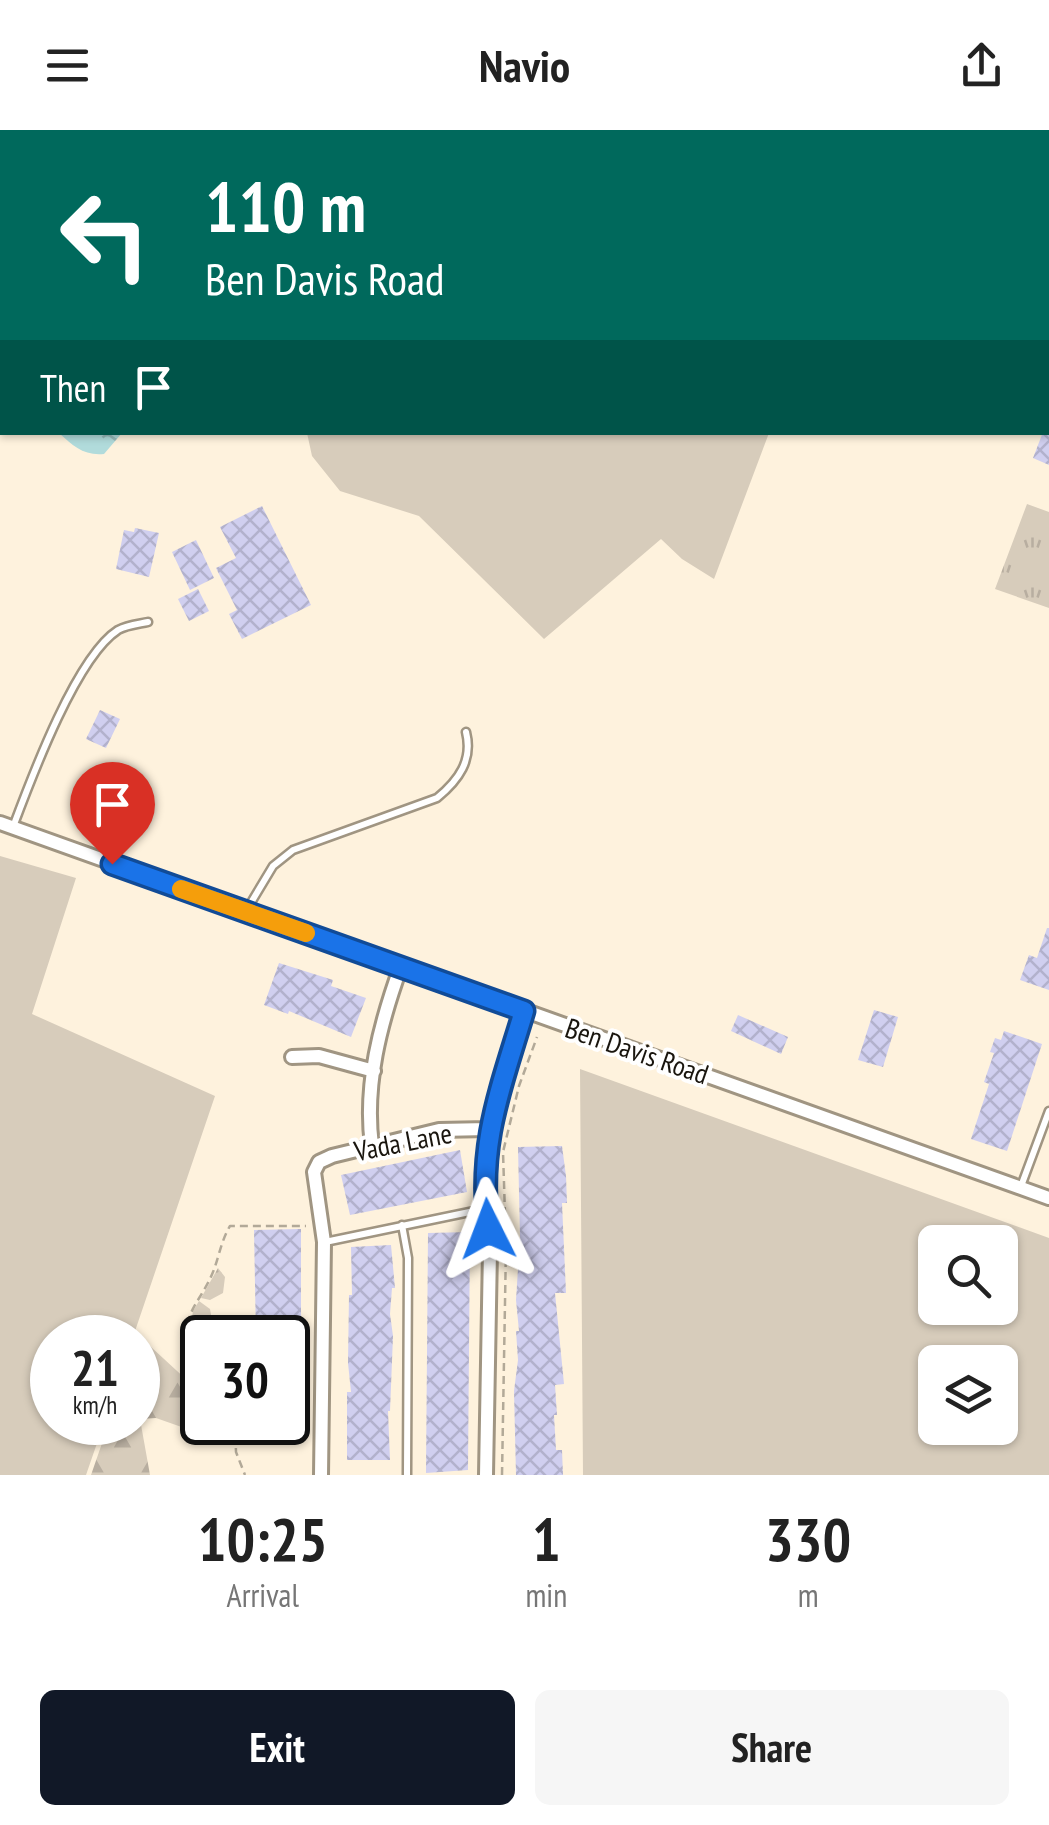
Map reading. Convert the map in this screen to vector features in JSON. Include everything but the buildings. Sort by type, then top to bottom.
[{"type":"street","name":"Ben Davis Road","points":[[6,826],[1049,1198]]},
{"type":"street","points":[[372,1146],[368,1118],[382,1018],[401,966]]},
{"type":"street","points":[[486,1475],[488,1129],[524,1011]]},
{"type":"street","points":[[292,1057],[319,1056],[374,1071]]},
{"type":"street","name":"Vada Lane","points":[[324,1242],[313,1180],[319,1162],[440,1130],[488,1129]]},
{"type":"street","points":[[321,1475],[324,1242]]},
{"type":"lane","points":[[6,826],[63,709],[104,642],[121,628],[148,622]]},
{"type":"lane","points":[[246,912],[273,866],[293,850],[437,798],[452,786],[470,747],[466,732]]},
{"type":"lane","points":[[1020,1189],[1049,1111]]},
{"type":"lane","points":[[324,1242],[486,1208]]},
{"type":"lane","points":[[402,1225],[408,1258],[407,1475]]},
{"type":"path","points":[[502,1475],[506,1233],[503,1152],[514,1102],[537,1036]]},
{"type":"path","points":[[189,1315],[213,1272],[230,1226],[313,1226]]},
{"type":"path","points":[[236,1445],[245,1475]]},
{"type":"green space","points":[[308,435],[768,435],[714,579],[682,559],[661,539],[544,639],[419,516],[340,491],[312,456]]},
{"type":"green space","points":[[1027,504],[1049,512],[1049,608],[995,589]]},
{"type":"green space","points":[[0,856],[76,878],[32,1014],[215,1096],[140,1315],[30,1315],[30,1445],[96,1445],[86,1475],[0,1475]]},
{"type":"green space","points":[[580,1069],[1013,1225],[918,1225],[918,1325],[1018,1325],[1018,1227],[1049,1238],[1049,1475],[583,1475]]},
{"type":"green space","points":[[218,1268],[225,1277],[223,1293],[210,1300],[201,1298]]},
{"type":"green space","points":[[199,1301],[210,1309],[211,1315],[192,1315]]},
{"type":"green space","points":[[160,1355],[180,1374],[180,1426],[160,1419]]},
{"type":"green space","points":[[101,1445],[145,1445],[150,1475],[91,1475]]},
{"type":"water","points":[[61,435],[120,435],[104,454],[90,453]]},
{"type":"slow traffic","points":[[181,889],[306,933]]},
{"type":"route","points":[[112,864],[524,1011],[488,1129],[488,1229]]}]
